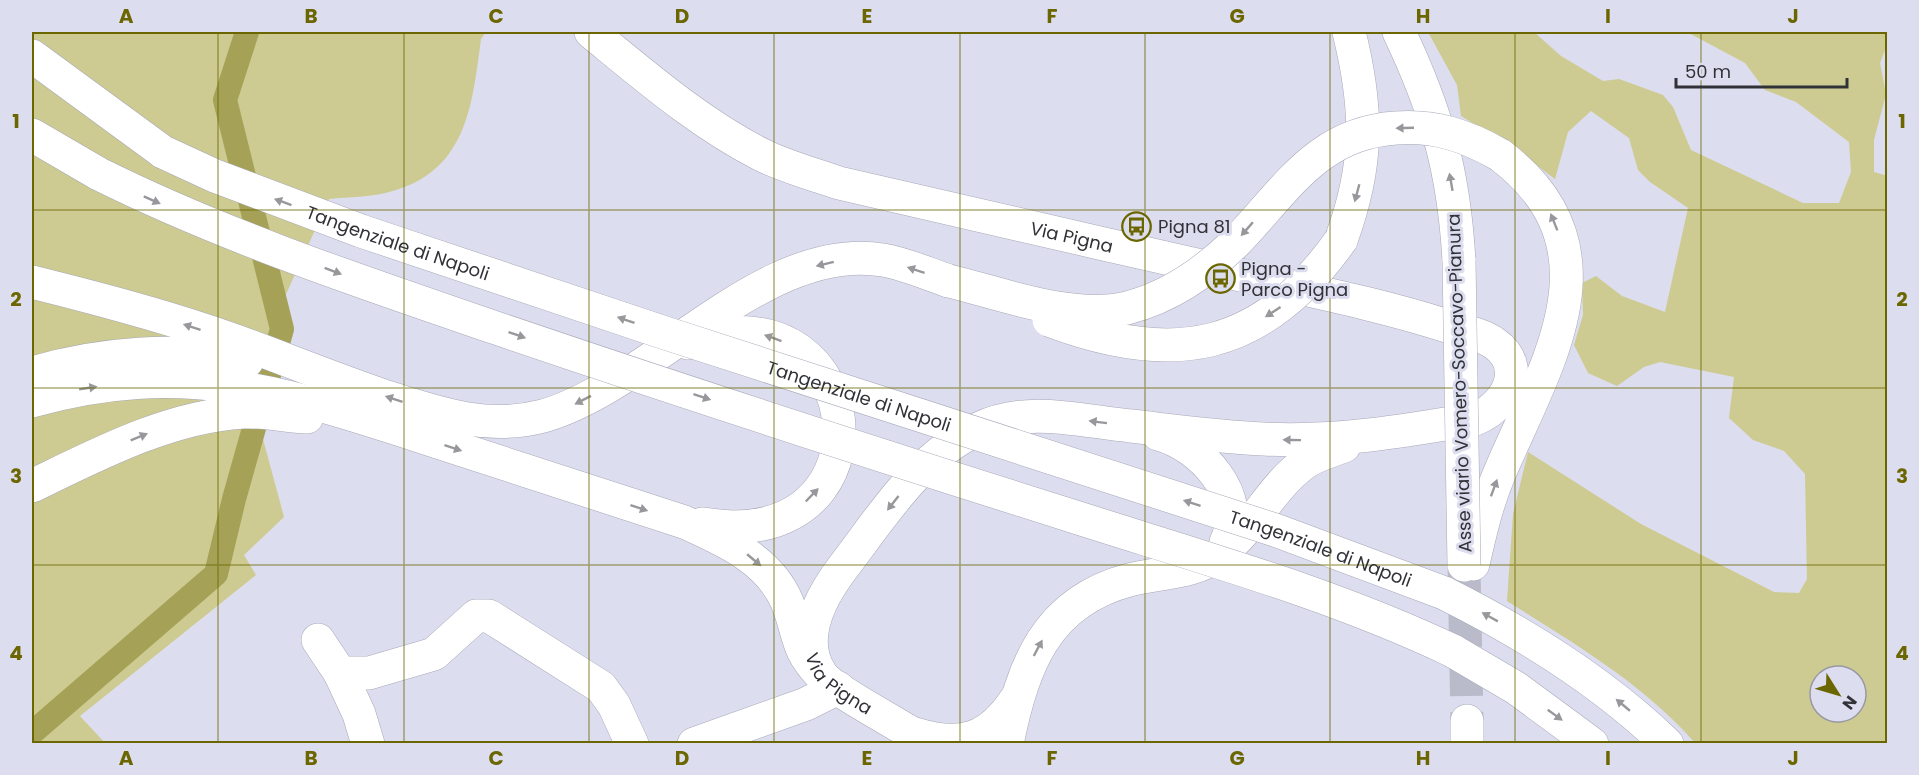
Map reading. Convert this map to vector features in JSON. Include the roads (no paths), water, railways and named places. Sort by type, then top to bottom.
[{"type":"main road","name":"Via Pigna","points":[[591,32],[691,111],[762,155],[795,168],[862,188],[1389,308],[1483,337],[1504,351],[1512,375],[1510,387],[1501,402],[1489,414],[1475,419],[1371,435],[1306,440],[1262,439],[1043,415],[1024,416],[979,428],[930,459],[906,485],[822,598],[810,641],[812,656],[830,682],[921,739],[953,741],[985,732],[1004,716],[1022,691]]},
{"type":"main road","points":[[32,282],[158,316],[234,340],[326,376],[444,416],[477,421],[518,421],[541,416],[579,402],[773,282],[833,261],[883,260],[949,281],[1105,339],[1138,345],[1185,344],[1237,330],[1280,308],[1321,269],[1341,240],[1359,185],[1364,154],[1360,79],[1349,32]]},
{"type":"main road","name":"Asse viario Vomero-Soccavo-Pianura","points":[[949,281],[1074,311],[1098,312],[1125,308],[1173,291],[1194,278],[1236,241],[1306,166],[1332,146],[1352,137],[1385,129],[1424,127],[1465,137],[1500,155],[1529,182],[1551,214],[1560,236],[1566,278],[1565,300],[1555,347],[1546,372],[1500,473],[1469,565],[1456,216],[1444,147],[1417,69],[1399,32]]},
{"type":"main road","points":[[32,56],[163,152]]},
{"type":"main road","name":"Tangenziale di Napoli","points":[[32,80],[122,133],[215,176],[361,231],[659,331],[1275,530],[1444,593],[1498,622],[1574,668],[1616,699],[1667,744]]},
{"type":"main road","points":[[32,135],[99,174]]},
{"type":"main road","points":[[32,144],[191,217],[347,277],[787,425],[1305,591],[1396,624],[1453,651],[1516,688],[1592,744]]},
{"type":"main road","points":[[656,354],[705,336],[746,332],[766,335],[796,349],[824,376],[834,393],[838,407],[840,443],[836,460],[821,486],[810,499],[779,518],[762,524],[734,527],[684,522]]},
{"type":"main road","points":[[32,373],[95,359],[173,353],[231,358],[326,376]]},
{"type":"main road","points":[[32,401],[121,383],[192,382],[272,392],[378,423],[684,522],[729,542],[760,566],[786,600],[802,653],[830,682],[806,704],[694,744]]},
{"type":"main road","points":[[32,486],[147,434],[214,417],[245,412],[378,423]]},
{"type":"main road","name":"Via Pigna","points":[[1131,426],[1165,436],[1183,446],[1205,462],[1219,479],[1228,494],[1232,508],[1230,531],[1220,554]]},
{"type":"main road","name":"Via Pigna","points":[[1006,744],[1038,647],[1068,609],[1109,587],[1129,580],[1191,568],[1220,554],[1246,528],[1290,475],[1305,463],[1371,435]]},
{"type":"main road","points":[[339,673],[369,673],[434,654],[476,616],[489,616],[601,687],[614,705],[632,744]]},
{"type":"main road","points":[[318,639],[339,673],[359,714],[368,744]]},
{"type":"waterway","points":[[32,733],[216,574],[234,499],[282,329],[225,100],[247,32]]},
{"type":"tunnel","points":[[1464,565],[1467,721]]},
{"type":"place","name":"Pigna 81","points":[[1137,226]]},
{"type":"place","name":"Pigna - Parco Pigna","points":[[1220,278]]}]
